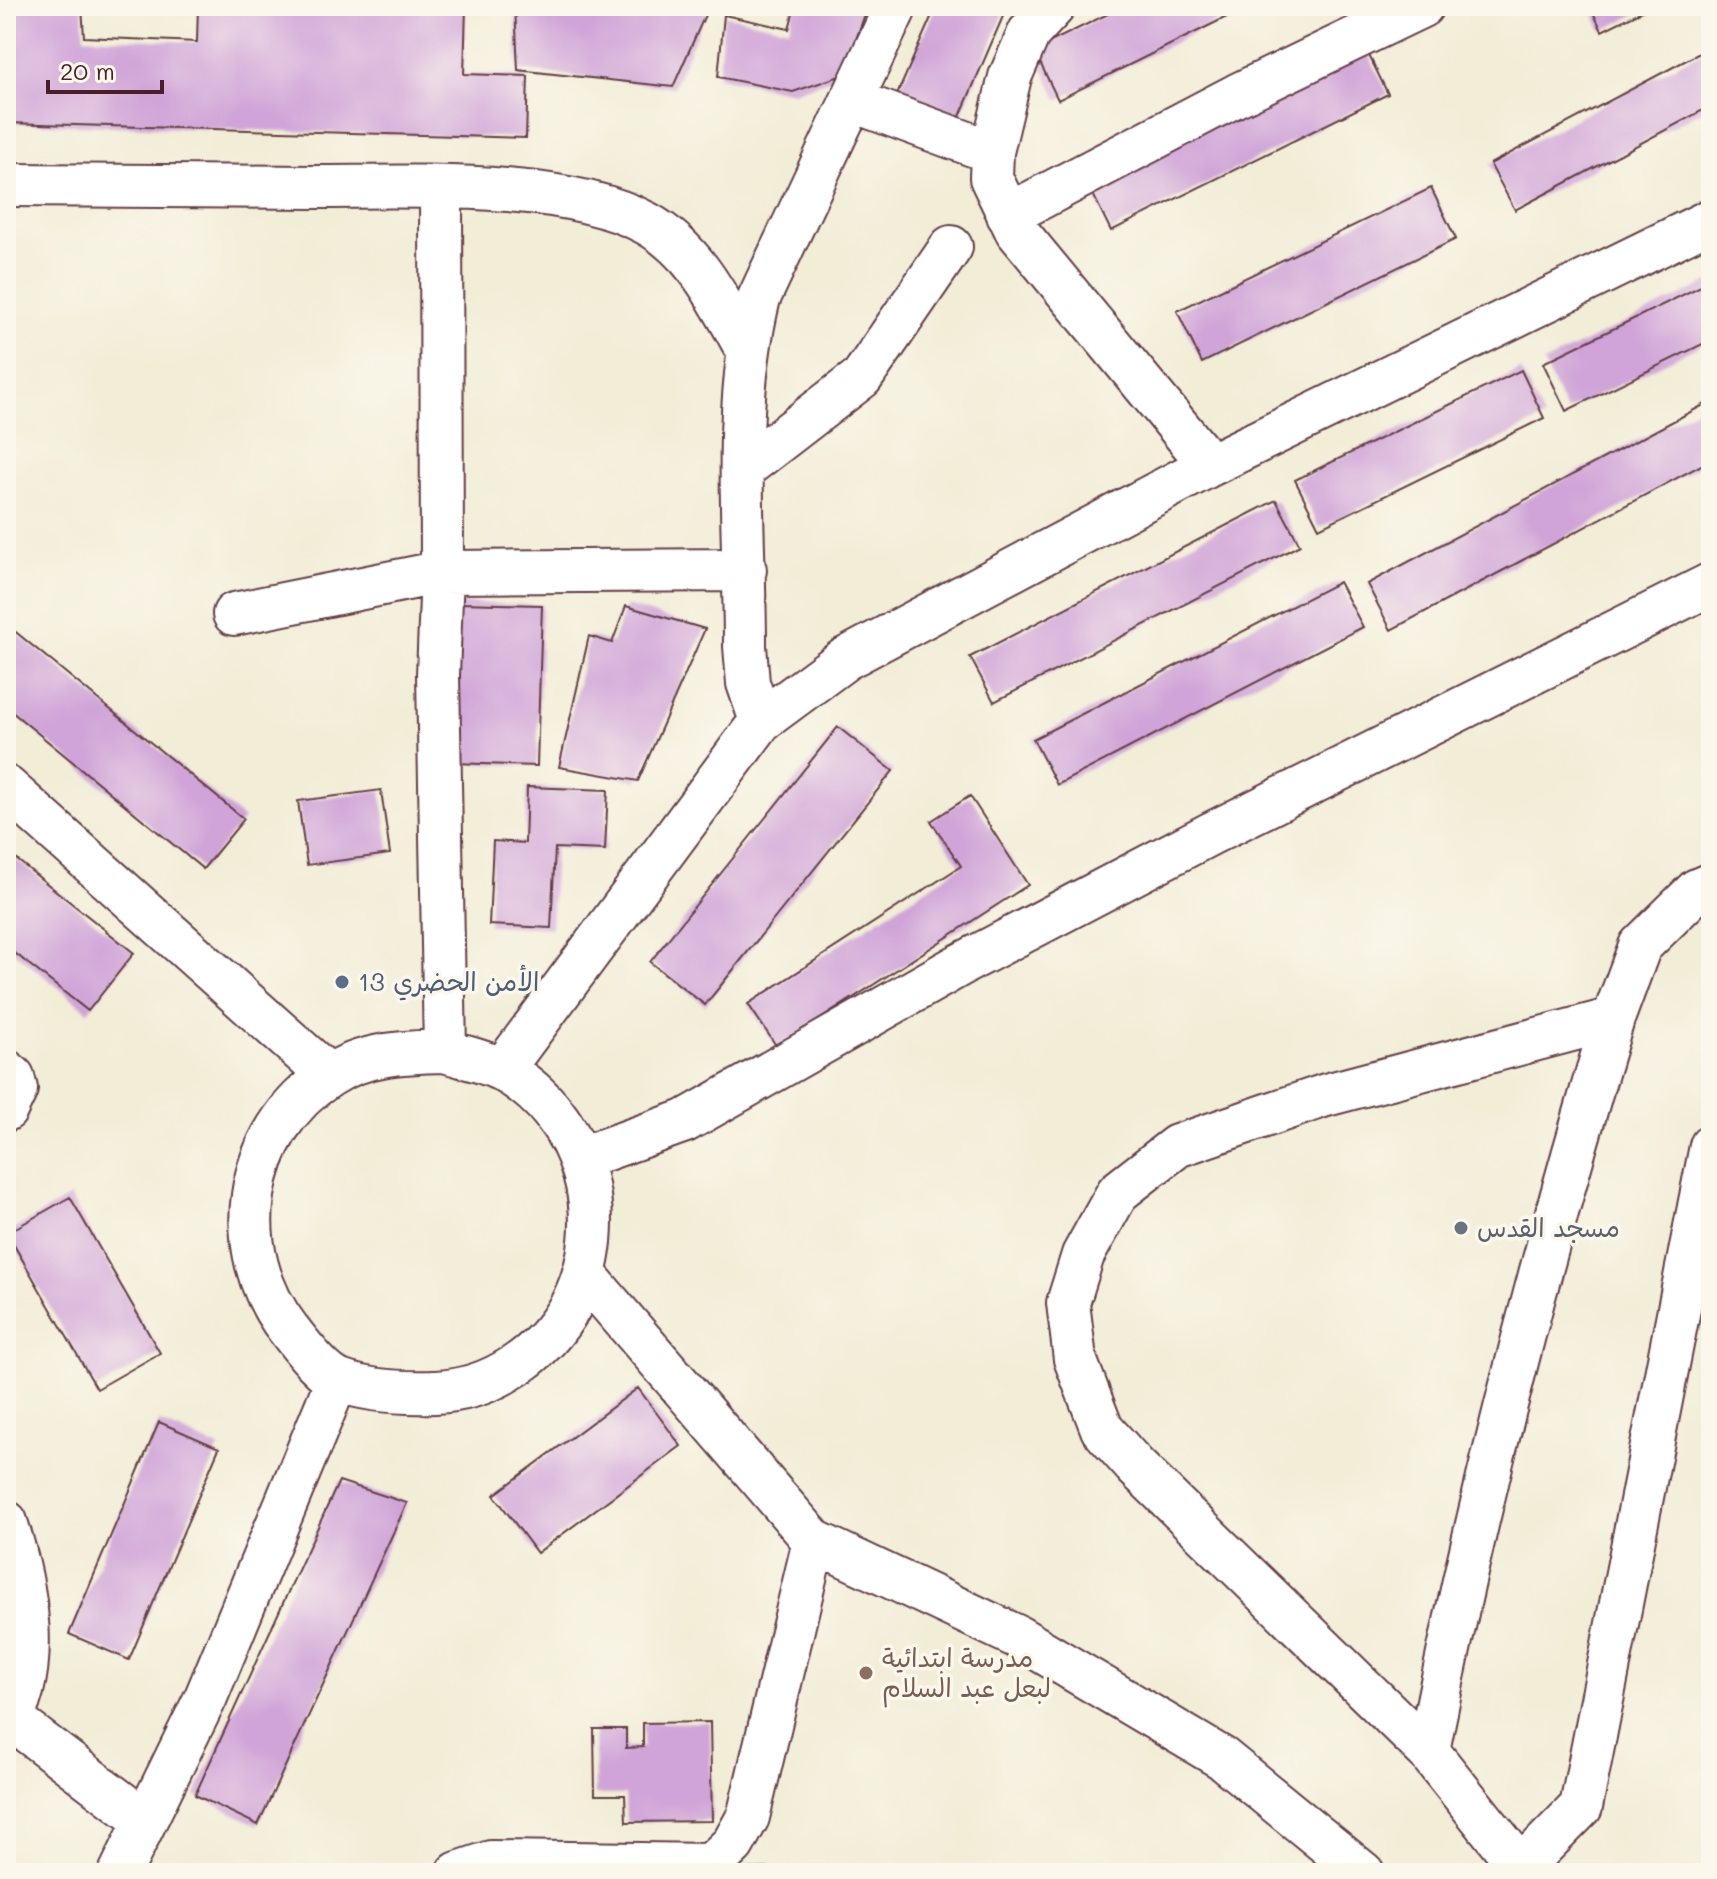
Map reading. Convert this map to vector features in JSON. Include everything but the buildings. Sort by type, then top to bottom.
[{"type":"street","points":[[761,721],[748,683],[744,468],[747,350],[759,298],[896,6]]},
{"type":"street","points":[[1054,6],[1029,33],[1010,77],[992,152],[991,178],[1016,230],[1210,465]]},
{"type":"street","points":[[1008,215],[1237,95],[1422,6]]},
{"type":"street","points":[[853,101],[992,152]]},
{"type":"street","points":[[6,185],[441,187],[610,205],[649,225],[682,251],[706,278],[747,350]]},
{"type":"street","points":[[441,187],[442,572],[438,675],[445,1051]]},
{"type":"street","points":[[502,1070],[761,721],[845,659],[1210,465],[1711,220]]},
{"type":"street","points":[[744,468],[862,377],[951,247]]},
{"type":"street","points":[[234,614],[442,572],[745,570]]},
{"type":"street","points":[[581,1158],[685,1121],[1014,936],[1210,834],[1711,584]]},
{"type":"street","points":[[6,787],[329,1076]]},
{"type":"street","points":[[1428,1751],[1463,1574],[1539,1268],[1613,1019],[1640,946],[1697,890],[1711,884]]},
{"type":"street","points":[[1613,1019],[1326,1095],[1177,1146],[1118,1192],[1083,1255],[1068,1303],[1075,1359],[1102,1429],[1136,1467],[1428,1751],[1520,1871],[1581,1807],[1711,1146]]},
{"type":"street","points":[[445,1051],[502,1070],[550,1107],[581,1158],[594,1217],[586,1276],[557,1329],[512,1370],[457,1391],[397,1393],[337,1380],[306,1351],[269,1304],[250,1246],[257,1169],[284,1116],[329,1076],[385,1053],[445,1051]]},
{"type":"street","points":[[6,1071],[13,1077],[16,1089],[6,1110]]},
{"type":"street","points":[[586,1276],[814,1541],[1018,1637],[1222,1758],[1363,1873]]},
{"type":"street","points":[[120,1873],[206,1697],[337,1380]]},
{"type":"street","points":[[6,1522],[23,1583],[26,1647],[24,1681],[8,1721],[144,1820]]},
{"type":"street","points":[[458,1873],[491,1862],[711,1865],[724,1857],[748,1817],[814,1541]]},
{"type":"place","name":"الأمن الحضري 13","points":[[342,982]]},
{"type":"place","name":"مسجد القدس","points":[[1461,1228]]},
{"type":"place","name":"مدرسة ابتدائية لبعل عبد السلام","points":[[866,1673]]}]
